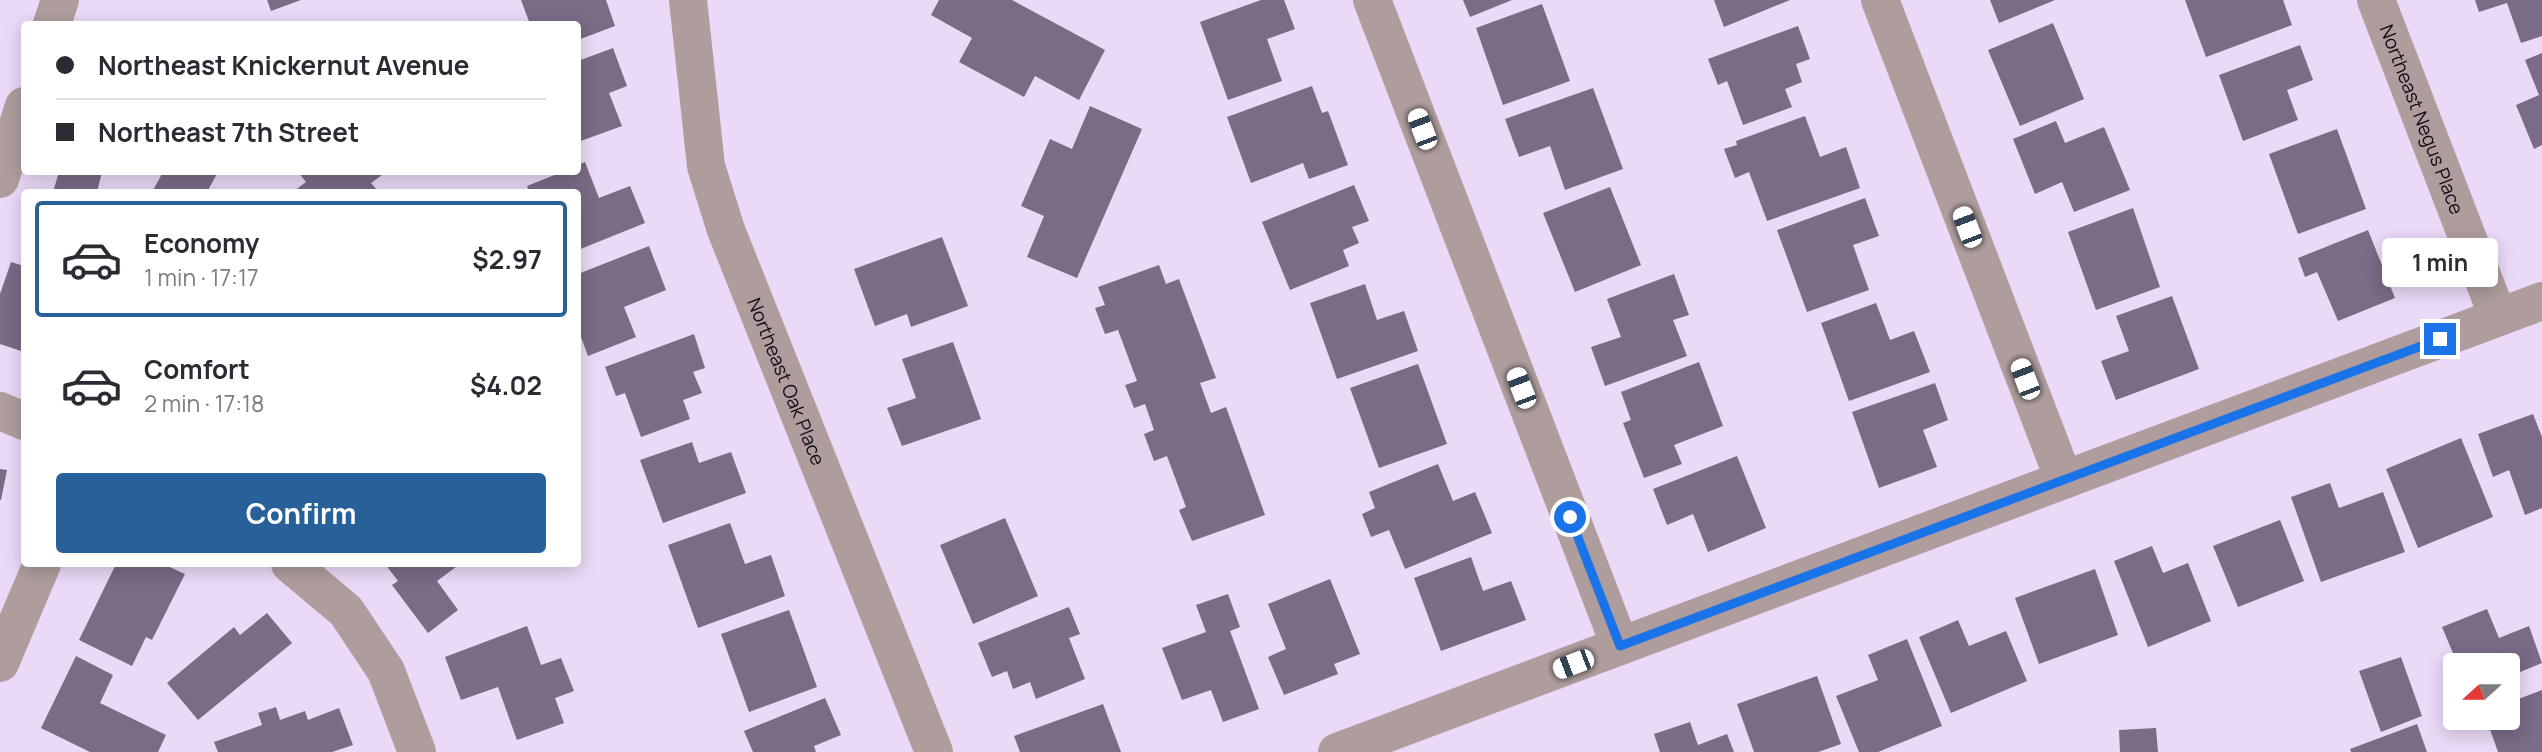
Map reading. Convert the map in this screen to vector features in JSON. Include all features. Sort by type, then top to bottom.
[{"type":"street","points":[[53,21],[60,0]]},
{"type":"street","name":"Northeast Oak Place","points":[[688,0],[706,166],[722,217],[934,752]]},
{"type":"street","points":[[1372,0],[1620,646]]},
{"type":"street","points":[[1880,0],[2064,480]]},
{"type":"street","name":"Northeast Negus Place","points":[[2376,0],[2498,317]]},
{"type":"street","points":[[0,179],[21,115]]},
{"type":"street","points":[[1337,752],[2542,301]]},
{"type":"street","points":[[0,411],[21,420]]},
{"type":"street","points":[[0,663],[41,567]]},
{"type":"street","points":[[293,567],[346,611],[386,671],[417,752]]},
{"type":"building","points":[[267,0],[301,0],[271,11]]},
{"type":"building","points":[[521,0],[606,0],[615,26],[581,39],[581,21],[529,21]]},
{"type":"building","points":[[939,0],[1012,0],[1105,50],[1079,100],[1035,76],[1024,97],[959,62],[972,38],[931,15]]},
{"type":"building","points":[[1261,0],[1284,0],[1295,29],[1267,39],[1282,81],[1228,100],[1200,22]]},
{"type":"building","points":[[1463,0],[1512,0],[1470,17]]},
{"type":"building","points":[[1714,0],[1790,0],[1724,27]]},
{"type":"building","points":[[1990,0],[2055,0],[1999,23]]},
{"type":"building","points":[[2185,0],[2283,0],[2292,25],[2206,57]]},
{"type":"building","points":[[2475,0],[2542,0],[2542,36],[2521,43],[2507,3],[2479,12]]},
{"type":"building","points":[[1542,4],[1570,81],[1503,105],[1476,28]]},
{"type":"building","points":[[2053,23],[2084,99],[2020,126],[1988,50]]},
{"type":"building","points":[[1798,26],[1810,59],[1796,64],[1802,82],[1785,89],[1792,107],[1743,125],[1727,81],[1718,85],[1708,59]]},
{"type":"building","points":[[2300,45],[2313,80],[2287,90],[2298,120],[2243,141],[2219,75]]},
{"type":"building","points":[[613,48],[627,86],[609,93],[622,126],[581,141],[581,60]]},
{"type":"building","points":[[2542,53],[2542,145],[2534,149],[2516,105],[2539,95],[2525,60]]},
{"type":"building","points":[[1312,86],[1322,113],[1328,111],[1348,165],[1309,179],[1303,163],[1251,183],[1227,117]]},
{"type":"building","points":[[1593,88],[1623,169],[1565,190],[1550,146],[1519,157],[1505,119]]},
{"type":"building","points":[[1090,106],[1142,129],[1077,278],[1027,257],[1044,216],[1021,206],[1050,139],[1072,149]]},
{"type":"building","points":[[1805,116],[1820,157],[1846,147],[1860,188],[1767,221],[1749,172],[1735,178],[1724,149],[1737,145],[1736,141]]},
{"type":"building","points":[[2056,121],[2065,143],[2104,127],[2130,190],[2074,212],[2062,182],[2035,194],[2013,139]]},
{"type":"building","points":[[2337,129],[2366,209],[2298,234],[2269,154]]},
{"type":"building","points":[[585,162],[599,198],[630,186],[645,223],[581,249],[581,189],[528,189],[527,186],[554,175],[581,175],[581,164]]},
{"type":"building","points":[[58,175],[101,175],[98,189],[54,189]]},
{"type":"building","points":[[161,175],[216,175],[209,189],[154,189]]},
{"type":"building","points":[[300,175],[382,175],[371,183],[376,189],[297,189],[306,182]]},
{"type":"building","points":[[1354,185],[1369,221],[1352,227],[1359,243],[1343,250],[1349,266],[1290,290],[1262,222]]},
{"type":"building","points":[[1610,187],[1641,265],[1575,292],[1543,213]]},
{"type":"building","points":[[1865,198],[1879,236],[1853,245],[1869,290],[1807,312],[1777,230]]},
{"type":"building","points":[[2133,208],[2160,287],[2096,310],[2068,232]]},
{"type":"building","points":[[2368,230],[2395,298],[2338,321],[2317,272],[2305,277],[2298,258]]},
{"type":"building","points":[[942,237],[968,306],[911,327],[907,314],[875,326],[854,269]]},
{"type":"building","points":[[649,246],[666,290],[624,307],[636,337],[588,356],[581,337],[581,273]]},
{"type":"building","points":[[11,262],[21,265],[21,351],[0,344],[0,294]]},
{"type":"building","points":[[1159,265],[1166,284],[1179,279],[1216,378],[1200,383],[1211,413],[1226,407],[1265,515],[1192,541],[1179,510],[1186,507],[1167,456],[1154,461],[1144,434],[1154,430],[1145,404],[1134,408],[1125,385],[1137,381],[1118,330],[1105,334],[1095,308],[1105,305],[1098,287]]},
{"type":"building","points":[[1674,274],[1689,315],[1673,320],[1687,356],[1605,386],[1591,347],[1621,337],[1607,299]]},
{"type":"building","points":[[1365,284],[1377,320],[1404,311],[1418,351],[1337,379],[1310,303]]},
{"type":"building","points":[[2172,296],[2199,369],[2116,400],[2101,361],[2129,351],[2116,316]]},
{"type":"building","points":[[1876,303],[1890,340],[1914,331],[1930,372],[1849,401],[1821,323]]},
{"type":"building","points":[[694,334],[705,368],[693,372],[702,393],[683,400],[690,419],[641,437],[625,393],[616,396],[605,367]]},
{"type":"building","points":[[953,342],[981,419],[902,446],[887,408],[916,398],[902,359]]},
{"type":"building","points":[[1699,362],[1723,426],[1674,445],[1682,464],[1644,478],[1623,423],[1631,420],[1621,392]]},
{"type":"building","points":[[1418,364],[1447,444],[1379,468],[1350,388]]},
{"type":"building","points":[[1935,383],[1948,420],[1923,430],[1937,467],[1879,488],[1852,412]]},
{"type":"building","points":[[2533,414],[2542,437],[2542,508],[2525,515],[2509,470],[2493,477],[2478,434]]},
{"type":"building","points":[[2461,438],[2493,517],[2418,548],[2386,469]]},
{"type":"building","points":[[692,442],[699,463],[731,452],[746,493],[663,523],[640,460]]},
{"type":"building","points":[[1737,456],[1766,528],[1708,552],[1693,514],[1667,525],[1653,489]]},
{"type":"building","points":[[1438,464],[1453,501],[1475,492],[1492,533],[1405,569],[1389,530],[1371,537],[1362,514],[1375,508],[1369,492]]},
{"type":"building","points":[[0,469],[7,470],[1,500],[0,500]]},
{"type":"building","points":[[2330,483],[2339,508],[2383,492],[2405,552],[2321,582],[2291,497]]},
{"type":"building","points":[[1005,518],[1038,596],[973,624],[940,545]]},
{"type":"building","points":[[2280,520],[2304,581],[2238,607],[2213,546]]},
{"type":"building","points":[[730,523],[745,564],[771,555],[785,596],[698,628],[668,545]]},
{"type":"building","points":[[2152,546],[2163,573],[2188,563],[2211,621],[2148,647],[2114,561]]},
{"type":"building","points":[[1471,557],[1483,591],[1511,581],[1526,620],[1441,651],[1414,578]]},
{"type":"building","points":[[115,567],[170,567],[185,574],[152,640],[146,637],[132,666],[79,640]]},
{"type":"building","points":[[387,567],[456,567],[437,581],[458,610],[428,633],[392,585],[398,581]]},
{"type":"building","points":[[2095,569],[2118,635],[2039,664],[2015,598]]},
{"type":"building","points":[[1330,579],[1360,654],[1334,664],[1338,674],[1284,695],[1268,657],[1286,649],[1268,604]]},
{"type":"building","points":[[1228,594],[1240,627],[1230,631],[1259,709],[1223,722],[1211,690],[1182,700],[1162,648],[1206,632],[1196,605]]},
{"type":"building","points":[[1069,607],[1080,634],[1069,638],[1085,679],[1036,699],[1030,682],[1013,689],[1007,671],[992,677],[978,643]]},
{"type":"building","points":[[2487,609],[2499,638],[2529,626],[2542,663],[2520,672],[2520,653],[2453,653],[2442,627]]},
{"type":"building","points":[[789,610],[817,687],[749,712],[721,634]]},
{"type":"building","points":[[267,613],[292,643],[198,720],[167,683],[234,627],[240,635]]},
{"type":"building","points":[[1958,620],[1969,646],[2006,631],[2027,681],[1951,713],[1919,637]]},
{"type":"building","points":[[527,626],[541,665],[561,658],[574,691],[555,698],[564,723],[517,740],[498,687],[461,700],[445,657]]},
{"type":"building","points":[[1907,639],[1942,726],[1878,752],[1859,752],[1836,696],[1878,680],[1868,655]]},
{"type":"building","points":[[76,656],[113,675],[100,703],[166,735],[158,752],[90,752],[41,728]]},
{"type":"building","points":[[2401,657],[2422,716],[2381,732],[2359,671]]},
{"type":"building","points":[[1817,676],[1841,744],[1818,752],[1754,752],[1737,704]]},
{"type":"building","points":[[2542,690],[2542,752],[2498,752],[2490,730],[2520,730],[2520,698]]},
{"type":"building","points":[[825,698],[841,735],[814,746],[816,752],[753,752],[744,731]]},
{"type":"building","points":[[1103,704],[1121,752],[1020,752],[1014,736]]},
{"type":"building","points":[[276,707],[280,720],[305,711],[308,720],[339,708],[353,745],[332,752],[218,752],[214,742],[262,725],[258,713]]},
{"type":"building","points":[[1690,722],[1698,745],[1727,734],[1734,752],[1660,752],[1654,734]]},
{"type":"building","points":[[2417,724],[2427,752],[2351,752],[2350,749]]},
{"type":"building","points":[[2156,728],[2158,752],[2120,752],[2119,730]]},
{"type":"route","points":[[1570,517],[1620,646],[2440,339]]}]
